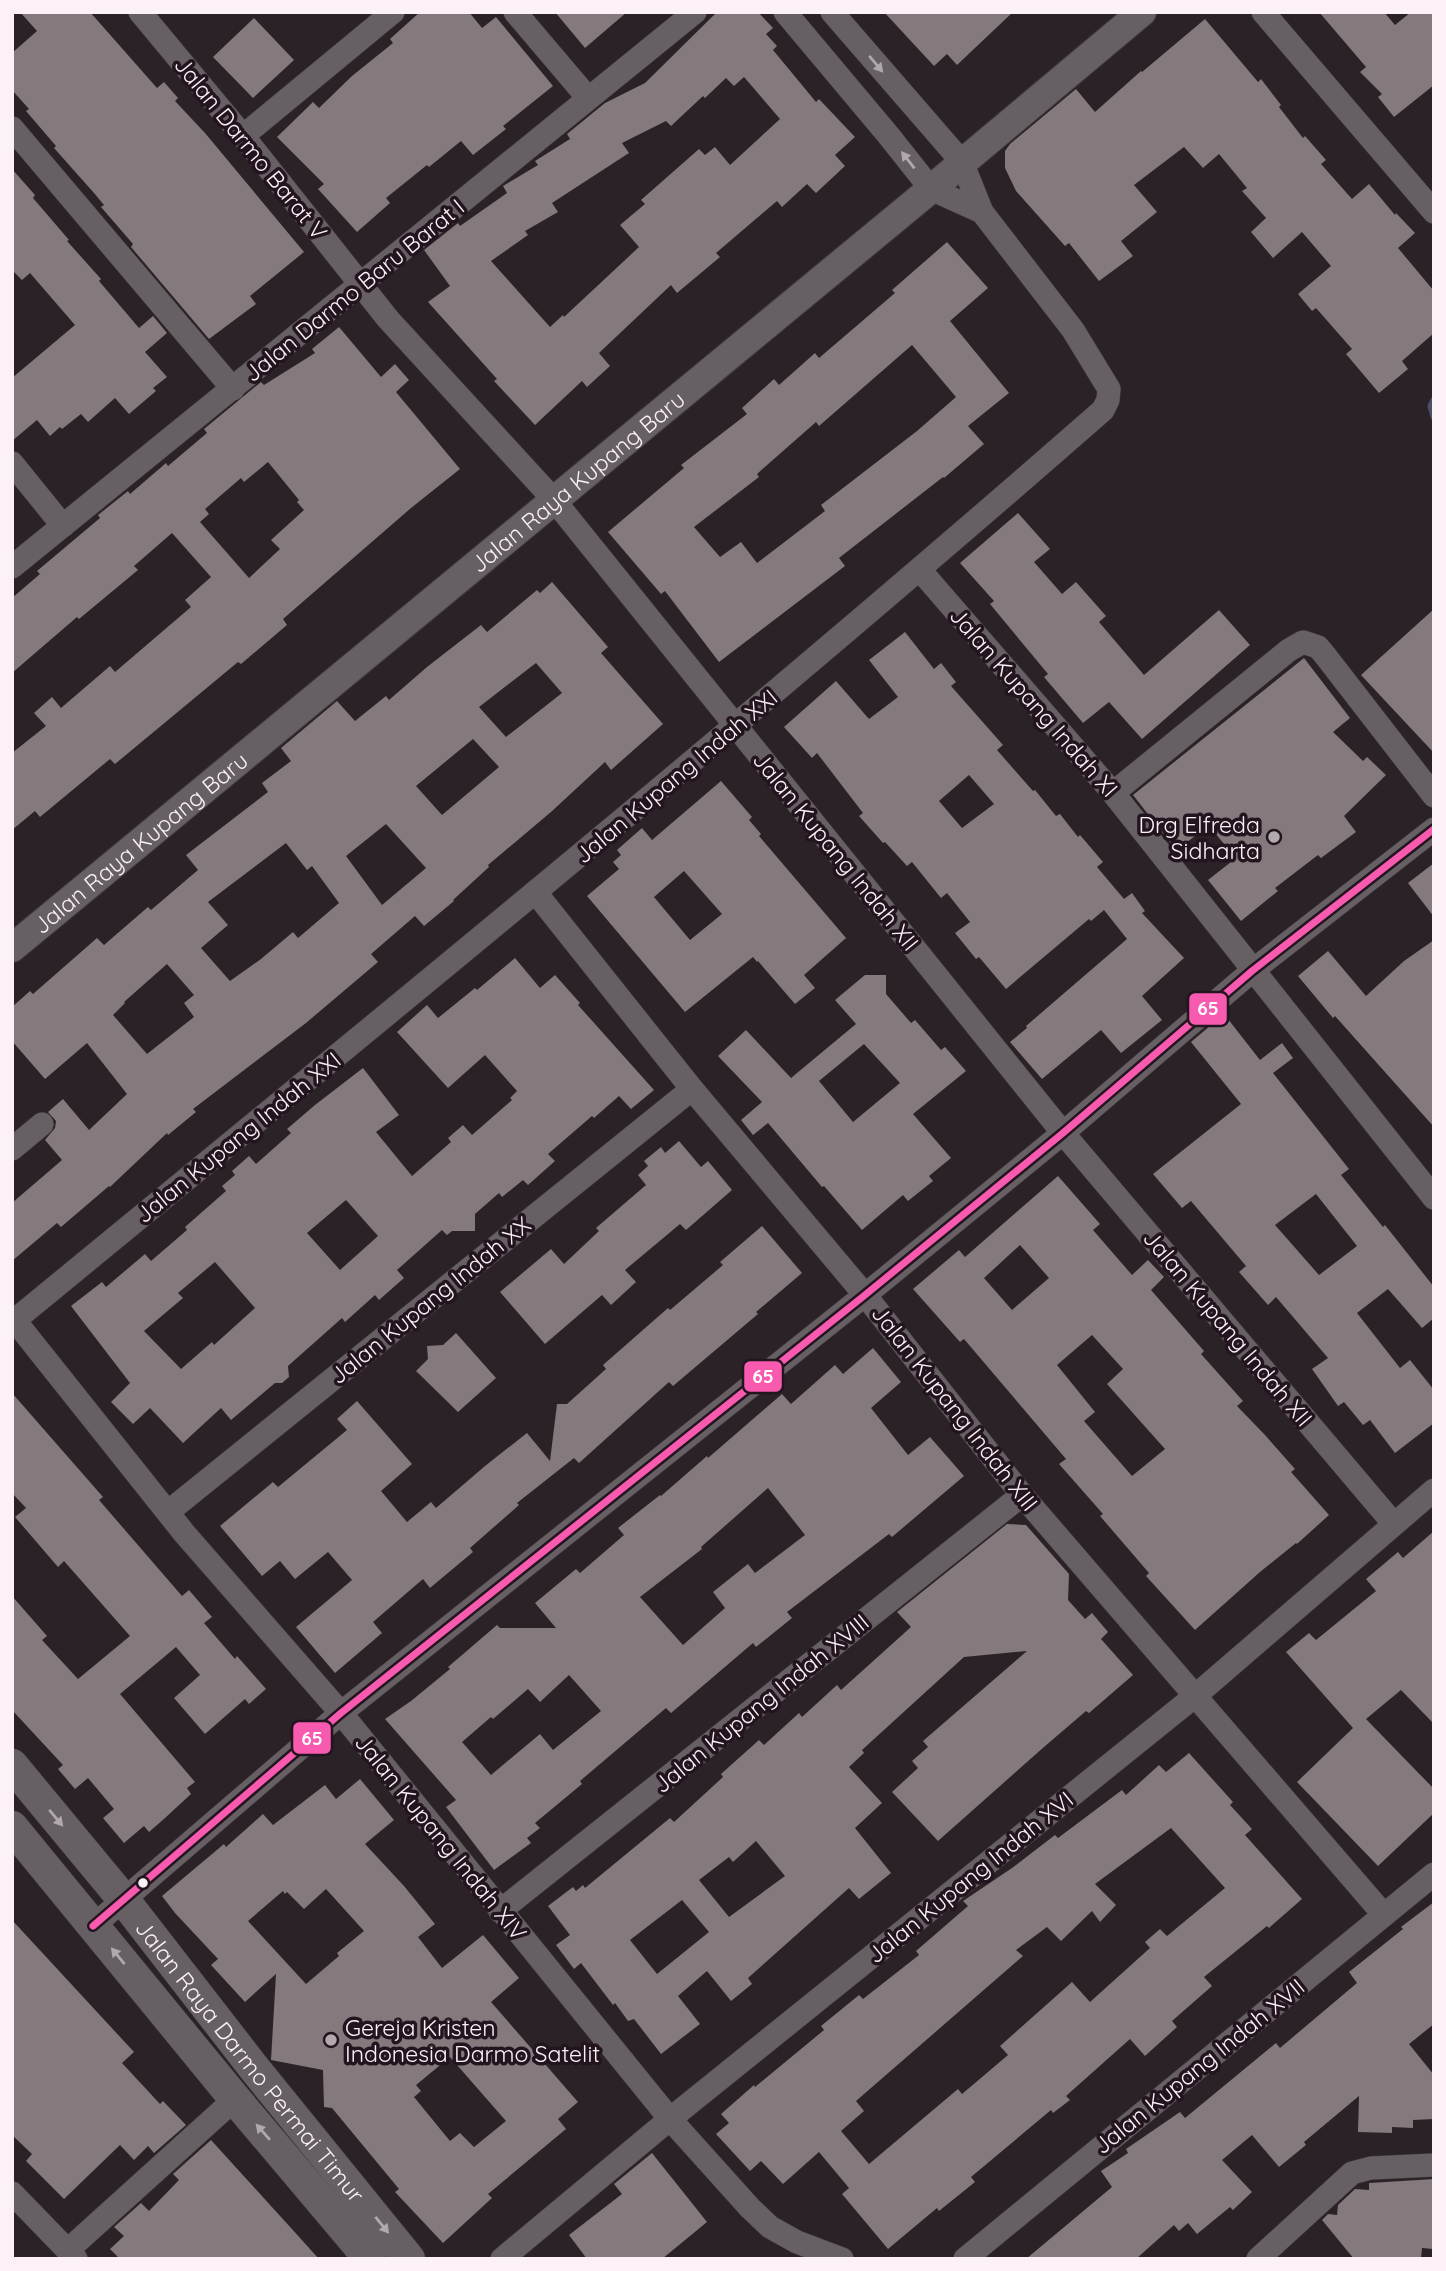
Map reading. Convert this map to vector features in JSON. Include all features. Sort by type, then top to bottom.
[{"type":"main road","name":"Jalan Raya Darmo Permai Timur","points":[[12,1765],[123,1899],[409,2259]]},
{"type":"main road","name":"Jalan Raya Darmo Permai Timur","points":[[12,1827],[370,2259]]},
{"type":"main road","points":[[228,2090],[249,2060]]},
{"type":"main road","points":[[297,2170],[321,2149]]},
{"type":"street","name":"Jalan Darmo Barat V","points":[[140,12],[361,285]]},
{"type":"street","points":[[243,136],[393,12]]},
{"type":"street","points":[[515,12],[588,99]]},
{"type":"street","name":"Jalan Darmo Baru Barat I","points":[[12,568],[695,12]]},
{"type":"street","points":[[785,12],[931,189],[982,212]]},
{"type":"street","name":"Jalan Kupang Indah XXI","points":[[13,1319],[736,727],[1103,410],[1109,389],[1073,330],[982,212],[962,162],[832,12]]},
{"type":"street","name":"Jalan Raya Kupang Baru","points":[[12,948],[1142,12]]},
{"type":"street","points":[[1263,12],[1434,212]]},
{"type":"street","points":[[12,128],[233,389]]},
{"type":"street","name":"Jalan Kupang Indah XII","points":[[361,285],[388,320],[554,500],[1063,1133],[1393,1523]]},
{"type":"street","points":[[12,463],[63,526]]},
{"type":"street","name":"Jalan Kupang Indah XI","points":[[920,570],[1113,793],[1434,1198]]},
{"type":"street","points":[[1113,793],[1289,650],[1303,642],[1318,647],[1324,654],[1434,796]]},
{"type":"street","points":[[93,1926],[341,1713],[865,1295],[1063,1133],[1252,971],[1434,829]]},
{"type":"street","name":"Jalan Kupang Indah XIII","points":[[536,893],[692,1089],[865,1295],[1022,1495],[1384,1915]]},
{"type":"street","name":"Jalan Kupang Indah XX","points":[[167,1512],[692,1089]]},
{"type":"street","points":[[12,1149],[42,1124]]},
{"type":"street","name":"Jalan Kupang Indah XIV","points":[[13,1319],[167,1512],[341,1713],[670,2119],[770,2227],[797,2242],[842,2259]]},
{"type":"street","name":"Jalan Kupang Indah XVI","points":[[502,2259],[670,2119],[1195,1696],[1434,1489]]},
{"type":"street","name":"Jalan Kupang Indah XVIII","points":[[500,1911],[1022,1495]]},
{"type":"street","name":"Jalan Kupang Indah XVII","points":[[965,2259],[1434,1874]]},
{"type":"street","points":[[15,2201],[72,2255],[228,2090]]},
{"type":"street","points":[[1258,2259],[1352,2174],[1364,2169],[1434,2165]]},
{"type":"building","points":[[20,12],[90,12],[157,88],[164,82],[178,98],[175,101],[304,252],[250,296],[256,304],[209,339],[131,247],[133,244],[101,207],[104,205],[54,148],[56,146],[12,90],[12,53],[37,31]]},
{"type":"building","points":[[420,12],[469,12],[482,28],[496,17],[553,86],[503,126],[506,129],[473,155],[461,141],[429,167],[427,165],[386,198],[390,203],[357,232],[318,189],[324,184],[277,137],[313,102],[319,108],[352,76],[393,43],[390,39]]},
{"type":"building","points":[[555,12],[627,12],[585,48]]},
{"type":"building","points":[[717,12],[758,12],[773,28],[766,34],[777,46],[773,50],[816,102],[819,99],[855,137],[835,155],[845,166],[816,193],[807,184],[782,207],[777,201],[716,253],[720,257],[677,293],[671,285],[599,353],[610,366],[587,387],[582,381],[535,425],[428,302],[450,286],[424,250],[458,223],[460,226],[507,193],[503,186],[538,165],[535,161],[570,139],[567,134],[605,103],[645,83]],"holes":[[[744,77],[780,119],[730,165],[715,147],[705,155],[699,149],[641,200],[645,204],[620,225],[639,247],[550,327],[491,261],[528,235],[525,231],[558,212],[552,203],[629,153],[622,143],[666,121],[671,126],[726,78],[734,86]]]},
{"type":"building","points":[[884,12],[1013,12],[957,65],[947,54],[934,66]]},
{"type":"building","points":[[1319,12],[1384,12],[1395,25],[1411,12],[1434,12],[1434,85],[1394,117],[1378,97],[1382,94],[1360,72],[1366,67]]},
{"type":"building","points":[[254,18],[294,60],[253,98],[213,57]]},
{"type":"building","points":[[1205,19],[1258,82],[1261,79],[1303,138],[1305,136],[1326,160],[1321,164],[1352,199],[1369,184],[1395,215],[1396,213],[1415,233],[1398,248],[1434,291],[1434,333],[1402,361],[1408,369],[1379,393],[1346,354],[1352,349],[1316,308],[1312,311],[1298,294],[1331,266],[1302,232],[1273,258],[1251,232],[1266,218],[1242,191],[1247,188],[1219,154],[1203,168],[1184,147],[1134,185],[1157,212],[1121,241],[1133,256],[1099,281],[1069,243],[1065,246],[1016,191],[1005,168],[1005,151],[1010,144],[1076,89],[1095,112]]},
{"type":"building","points":[[12,169],[139,328],[153,316],[167,333],[145,352],[167,377],[153,388],[156,391],[129,414],[115,398],[88,422],[81,414],[50,436],[37,420],[12,441],[12,378],[75,325],[30,273],[22,280],[12,270]]},
{"type":"building","points":[[947,242],[988,288],[950,321],[1009,393],[968,426],[984,444],[839,558],[845,566],[719,662],[665,591],[661,594],[608,532],[684,468],[681,465],[747,414],[742,408],[774,379],[779,385],[815,353],[819,358],[895,293],[892,290]],"holes":[[[912,345],[956,397],[917,431],[821,505],[825,511],[757,563],[741,542],[720,557],[694,527],[759,477],[757,474],[816,422],[819,426]]]},
{"type":"building","points":[[339,327],[381,377],[395,364],[409,380],[396,392],[460,469],[283,619],[287,625],[241,664],[238,662],[115,764],[110,759],[40,817],[35,811],[12,830],[12,753],[46,726],[34,713],[52,697],[61,708],[110,666],[115,672],[191,607],[185,600],[211,577],[172,533],[134,566],[138,570],[79,619],[77,617],[12,673],[12,598],[40,574],[37,571],[100,518],[98,515],[128,491],[130,494],[166,463],[168,466],[207,433],[204,429],[261,382],[264,385],[315,353],[312,349]],"holes":[[[268,462],[299,500],[297,502],[304,510],[271,540],[280,549],[249,578],[200,522],[209,514],[205,509],[241,478],[244,482]]]},
{"type":"building","points":[[1018,513],[1050,549],[1034,562],[1062,594],[1076,582],[1106,616],[1099,622],[1144,675],[1219,610],[1250,645],[1142,739],[1109,702],[1083,723],[1044,677],[1048,674],[990,604],[994,601],[960,563]]},
{"type":"building","points":[[552,582],[608,647],[601,653],[663,724],[611,770],[605,762],[488,865],[489,867],[454,901],[424,926],[415,916],[371,954],[378,962],[306,1023],[193,1109],[196,1112],[168,1135],[167,1133],[110,1187],[61,1227],[57,1223],[12,1261],[12,1203],[62,1160],[45,1140],[55,1128],[56,1121],[48,1112],[63,1099],[89,1130],[127,1094],[87,1043],[45,1079],[12,1041],[12,1007],[30,991],[33,994],[97,938],[104,945],[148,907],[151,910],[198,870],[186,855],[268,792],[262,783],[291,761],[281,748],[337,701],[355,721],[386,696],[389,700],[481,625],[487,632],[537,590],[540,593]],"holes":[[[536,663],[562,693],[506,737],[479,707]],[[473,739],[499,767],[442,815],[416,786]],[[386,824],[426,868],[382,905],[346,856]],[[286,843],[307,870],[312,866],[339,903],[298,938],[293,932],[230,981],[201,948],[228,925],[208,902]],[[167,964],[194,995],[184,1003],[194,1017],[147,1054],[113,1015]]]},
{"type":"building","points":[[1434,609],[1434,753],[1361,675]]},
{"type":"building","points":[[905,632],[934,669],[941,663],[956,682],[951,686],[1003,745],[997,750],[1056,816],[1060,814],[1078,837],[1080,835],[1103,862],[1097,867],[1124,899],[1132,893],[1145,911],[1142,913],[1184,958],[1142,996],[1162,1020],[1121,1053],[1101,1030],[1042,1079],[1010,1042],[1127,939],[1104,910],[1091,921],[1089,919],[1006,989],[955,933],[970,922],[947,893],[941,898],[912,862],[907,866],[885,842],[883,843],[859,816],[863,813],[817,753],[812,758],[784,727],[836,681],[869,719],[898,697],[869,660]],"holes":[[[969,775],[994,804],[962,828],[939,801]]]},
{"type":"building","points":[[1304,658],[1350,718],[1333,732],[1363,761],[1367,757],[1386,775],[1344,816],[1356,832],[1321,858],[1318,855],[1275,888],[1278,891],[1241,921],[1208,880],[1236,858],[1209,826],[1176,850],[1133,795]]},
{"type":"building","points":[[721,781],[752,817],[749,820],[761,834],[759,836],[846,938],[804,975],[815,988],[795,1004],[753,957],[685,1012],[587,896],[619,869],[613,862],[621,855],[617,850],[642,828],[652,840]],"holes":[[[684,871],[722,914],[690,940],[654,897]]]},
{"type":"building","points":[[1434,863],[1434,917],[1408,883]]},
{"type":"building","points":[[1434,940],[1434,1127],[1335,1016],[1333,1018],[1298,976],[1328,951],[1366,996],[1404,961]]},
{"type":"building","points":[[515,958],[540,988],[555,975],[580,1003],[578,1005],[654,1090],[631,1109],[619,1096],[594,1118],[592,1116],[548,1154],[555,1161],[528,1185],[523,1180],[502,1197],[499,1193],[475,1214],[475,1231],[452,1231],[447,1235],[442,1230],[397,1270],[404,1278],[379,1300],[375,1295],[345,1322],[342,1318],[288,1366],[289,1377],[282,1383],[275,1383],[231,1420],[221,1408],[183,1443],[150,1408],[133,1424],[111,1402],[130,1383],[71,1306],[102,1282],[106,1287],[145,1254],[151,1261],[226,1191],[222,1186],[235,1175],[232,1171],[249,1156],[256,1164],[291,1133],[287,1129],[363,1068],[399,1115],[376,1132],[412,1176],[451,1142],[448,1138],[463,1125],[472,1135],[512,1100],[510,1098],[517,1091],[485,1055],[448,1088],[397,1032],[427,1005],[438,1018],[475,988],[477,990]],"holes":[[[346,1200],[378,1236],[340,1270],[307,1233]],[[215,1262],[255,1308],[214,1345],[212,1342],[181,1369],[144,1331],[183,1298],[178,1293]]]},
{"type":"building","points":[[865,975],[886,975],[886,994],[911,1023],[915,1020],[941,1050],[945,1047],[966,1071],[913,1114],[951,1158],[929,1176],[933,1181],[908,1201],[903,1195],[862,1230],[768,1123],[753,1135],[741,1120],[762,1102],[718,1056],[746,1030],[791,1078],[856,1024],[835,1000]],"holes":[[[864,1044],[900,1083],[853,1122],[819,1081]]]},
{"type":"building","points":[[1224,1014],[1260,1060],[1282,1043],[1293,1058],[1273,1073],[1349,1169],[1341,1175],[1434,1287],[1434,1318],[1422,1328],[1388,1289],[1357,1313],[1400,1368],[1410,1360],[1434,1390],[1434,1423],[1395,1453],[1370,1420],[1363,1425],[1344,1402],[1338,1406],[1312,1369],[1328,1358],[1276,1297],[1268,1305],[1239,1272],[1246,1266],[1191,1201],[1182,1208],[1153,1174],[1241,1104],[1191,1042]],"holes":[[[1316,1194],[1357,1246],[1319,1275],[1275,1225]]]},
{"type":"building","points":[[679,1141],[701,1167],[708,1161],[732,1190],[686,1230],[680,1224],[625,1270],[636,1282],[611,1305],[602,1295],[545,1344],[500,1292],[551,1249],[564,1264],[599,1231],[596,1228],[646,1185],[638,1175],[648,1166],[644,1161],[661,1147],[665,1153]]},
{"type":"building","points":[[1058,1176],[1100,1224],[1093,1230],[1132,1275],[1148,1260],[1164,1277],[1151,1290],[1204,1351],[1201,1354],[1243,1401],[1237,1406],[1295,1469],[1291,1472],[1329,1515],[1195,1630],[1146,1576],[1149,1573],[1059,1464],[1066,1459],[964,1339],[960,1342],[913,1289],[959,1250],[965,1257]],"holes":[[[1020,1245],[1049,1278],[1012,1310],[984,1278]],[[1092,1335],[1123,1369],[1107,1384],[1165,1449],[1132,1476],[1084,1421],[1095,1412],[1057,1365]]]},
{"type":"building","points":[[762,1226],[802,1273],[673,1386],[669,1382],[579,1463],[574,1458],[517,1503],[519,1505],[470,1548],[473,1552],[430,1588],[423,1579],[373,1622],[382,1633],[335,1673],[296,1627],[352,1580],[328,1552],[295,1579],[280,1561],[262,1576],[220,1526],[273,1482],[278,1487],[347,1430],[337,1419],[357,1401],[412,1464],[381,1491],[407,1522],[431,1502],[436,1508],[527,1433],[550,1461],[557,1404],[567,1404],[606,1369],[603,1365],[668,1308],[670,1310],[723,1265],[720,1262]]},
{"type":"building","points":[[456,1333],[496,1378],[458,1412],[416,1371],[428,1359],[427,1346],[443,1345]]},
{"type":"building","points":[[873,1348],[901,1382],[871,1408],[908,1455],[930,1437],[964,1476],[892,1537],[889,1534],[787,1612],[792,1618],[756,1647],[753,1643],[671,1713],[666,1708],[535,1823],[540,1828],[527,1838],[531,1843],[494,1870],[446,1807],[456,1800],[385,1719],[450,1669],[448,1667],[497,1625],[500,1628],[556,1628],[535,1603],[576,1569],[580,1573],[624,1535],[618,1528],[661,1496],[707,1456],[708,1458],[782,1394],[791,1404],[835,1365],[843,1374]],"holes":[[[768,1488],[805,1535],[755,1573],[748,1564],[713,1592],[725,1608],[683,1645],[640,1597],[702,1549],[701,1547]],[[569,1675],[601,1711],[553,1750],[540,1734],[491,1775],[462,1742],[528,1689],[540,1702]]]},
{"type":"building","points":[[12,1393],[103,1497],[99,1500],[182,1596],[189,1590],[212,1617],[204,1623],[266,1689],[249,1704],[245,1699],[205,1734],[174,1698],[200,1675],[176,1647],[120,1694],[195,1782],[187,1788],[191,1794],[149,1832],[144,1826],[124,1843],[103,1818],[114,1809],[88,1778],[75,1789],[58,1769],[63,1765],[12,1710],[12,1596],[47,1636],[42,1640],[78,1679],[130,1636],[64,1561],[58,1567],[15,1517],[26,1508],[12,1493]]},
{"type":"building","points":[[1007,1524],[1026,1525],[1069,1574],[1068,1600],[1085,1619],[1092,1613],[1108,1632],[1101,1639],[1133,1675],[1089,1713],[1086,1711],[938,1841],[892,1792],[918,1768],[912,1761],[928,1747],[923,1741],[1027,1651],[964,1657],[862,1750],[864,1753],[849,1767],[882,1803],[855,1828],[891,1873],[859,1899],[849,1888],[748,1978],[752,1984],[731,2001],[707,1971],[678,1996],[700,2024],[661,2054],[634,2019],[628,2021],[615,2003],[613,2005],[581,1963],[574,1969],[556,1945],[570,1935],[548,1906],[573,1887],[576,1891],[583,1885],[585,1888],[670,1818],[674,1822],[759,1740],[764,1745],[799,1713],[802,1717],[837,1685],[841,1690],[911,1627],[897,1612]],"holes":[[[756,1841],[785,1876],[729,1917],[699,1880],[729,1857],[733,1862]],[[682,1900],[709,1932],[657,1974],[630,1940]]]},
{"type":"building","points":[[1434,1531],[1434,1724],[1401,1690],[1366,1719],[1434,1789],[1434,1813],[1378,1866],[1297,1782],[1353,1728],[1286,1652],[1309,1633],[1316,1640],[1376,1591],[1366,1579],[1398,1552],[1403,1558]]},
{"type":"building","points":[[1189,1753],[1233,1802],[1230,1805],[1252,1829],[1245,1835],[1302,1899],[1269,1928],[1267,1926],[1204,1977],[1212,1986],[1172,2021],[1177,2027],[1145,2056],[1130,2039],[1066,2096],[1070,2100],[1053,2113],[1051,2110],[971,2177],[975,2182],[939,2211],[937,2208],[888,2249],[842,2194],[849,2188],[819,2152],[783,2184],[761,2161],[750,2171],[716,2134],[729,2123],[721,2114],[824,2030],[821,2026],[859,1995],[863,1999],[919,1955],[916,1951],[968,1906],[963,1901],[1055,1835],[1058,1838],[1122,1790],[1126,1795],[1159,1765],[1166,1772]],"holes":[[[1171,1828],[1225,1888],[1167,1936],[1160,1929],[1145,1942],[1150,1948],[1090,2002],[1072,1982],[1000,2046],[1008,2055],[962,2094],[958,2089],[869,2164],[841,2131],[864,2111],[856,2101],[1023,1956],[1016,1950],[1047,1927],[1061,1941],[1092,1911],[1100,1922],[1116,1905],[1095,1884]]]},
{"type":"building","points":[[360,1779],[394,1820],[365,1844],[435,1924],[418,1937],[442,1968],[483,1935],[519,1978],[491,2002],[578,2102],[558,2119],[566,2129],[488,2194],[492,2198],[443,2243],[395,2192],[399,2189],[332,2108],[324,2107],[323,2070],[271,2060],[276,1974],[245,2002],[211,1965],[218,1959],[162,1896],[224,1844],[226,1847],[263,1814],[273,1825],[325,1785],[336,1799]],"holes":[[[326,1889],[364,1931],[306,1984],[248,1921],[283,1891],[304,1909]],[[450,2057],[506,2121],[474,2147],[460,2133],[450,2141],[414,2097],[421,2091],[416,2085]]]},
{"type":"building","points":[[1434,1902],[1434,2024],[1409,2044],[1434,2075],[1434,2119],[1413,2120],[1413,2128],[1392,2127],[1392,2133],[1358,2132],[1359,2096],[1304,2142],[1306,2145],[1279,2167],[1252,2135],[1222,2160],[1252,2192],[1233,2210],[1230,2207],[1197,2234],[1188,2223],[1179,2231],[1174,2225],[1136,2259],[1026,2259],[1112,2187],[1101,2171],[1128,2153],[1126,2149],[1180,2112],[1185,2118],[1276,2043],[1280,2048],[1357,1983],[1349,1972]]},
{"type":"building","points":[[12,1920],[134,2052],[122,2063],[160,2104],[163,2101],[186,2125],[154,2153],[148,2146],[134,2160],[120,2145],[64,2199],[26,2161],[32,2154],[12,2135]]},
{"type":"building","points":[[211,2140],[319,2259],[120,2259],[110,2249],[124,2236],[114,2227],[141,2203],[149,2211],[179,2180],[173,2174]]},
{"type":"building","points":[[652,2153],[707,2222],[662,2259],[587,2259],[569,2235],[622,2194],[614,2184]]},
{"type":"building","points":[[1434,2179],[1433,2249],[1422,2248],[1421,2259],[1354,2259],[1322,2220],[1328,2214],[1337,2215],[1338,2205],[1355,2189],[1369,2190],[1369,2183]]},
{"type":"waterway","points":[[1434,400],[1431,406],[1434,417]]},
{"type":"transit line","name":"65","points":[[93,1926],[341,1713],[865,1295],[1063,1133],[1252,971],[1434,829]]},
{"type":"place","name":"Drg Elfreda Sidharta","points":[[1274,837]]},
{"type":"place","name":"Gereja Kristen Indonesia Darmo Satelit","points":[[331,2040]]}]
